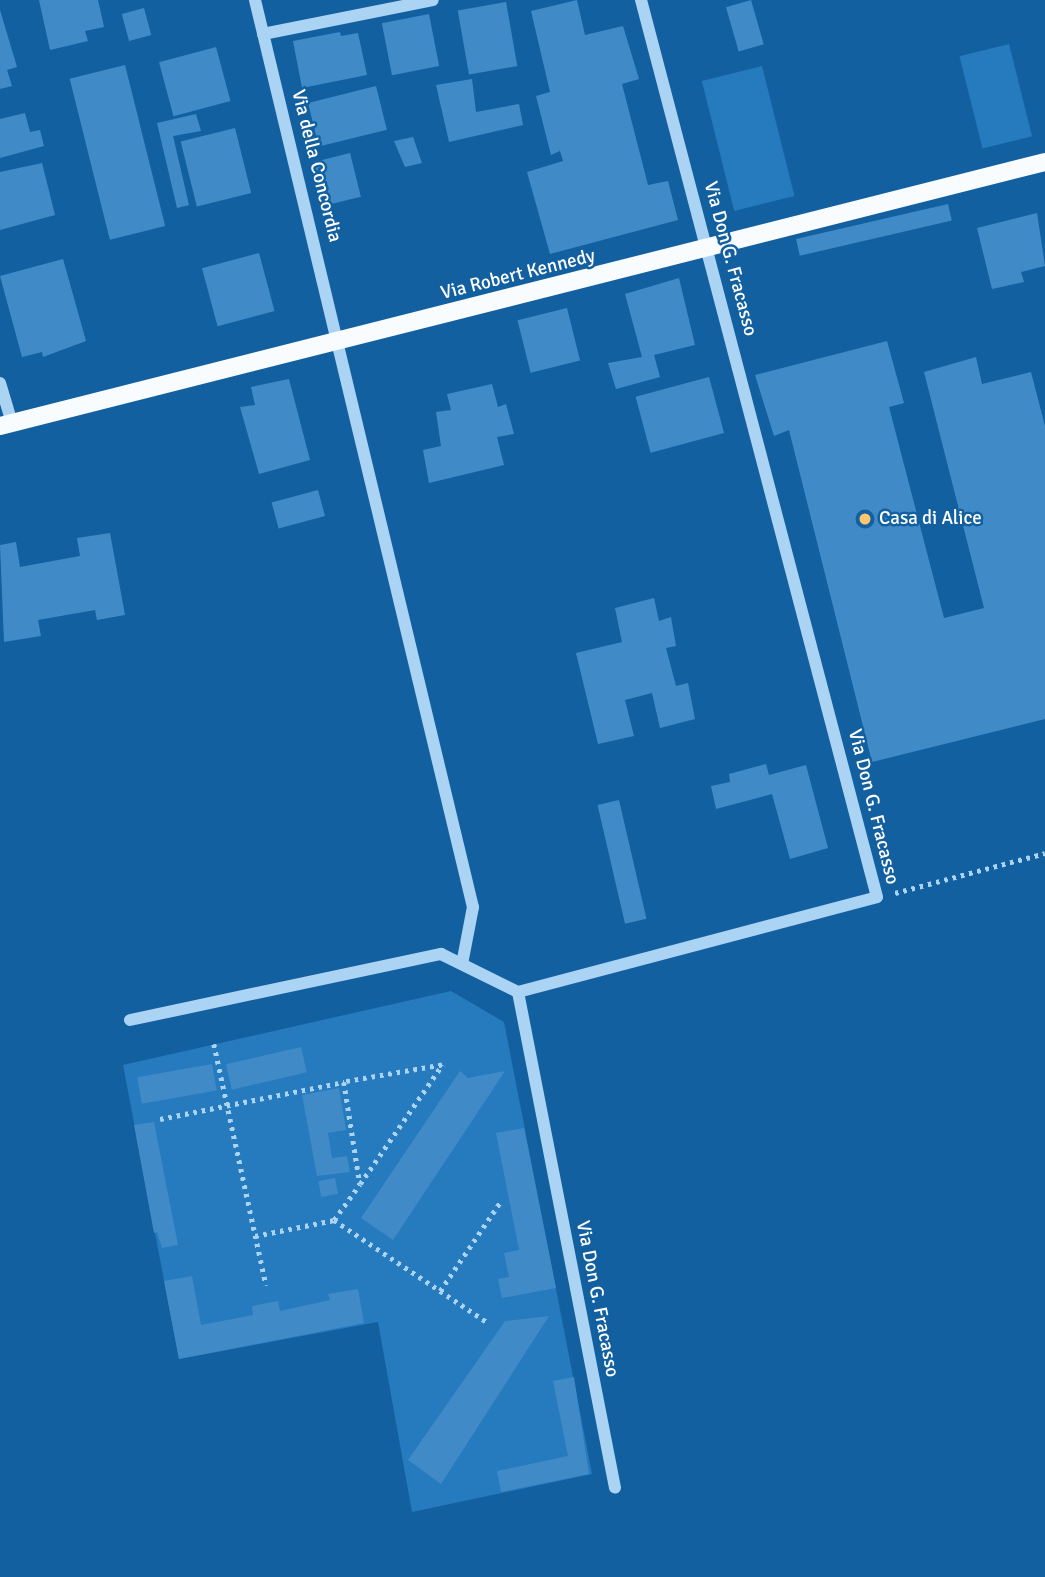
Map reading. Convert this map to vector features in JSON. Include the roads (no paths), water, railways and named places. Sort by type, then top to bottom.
[{"type":"main road","name":"Via Robert Kennedy","points":[[6,425],[1045,162]]},
{"type":"street","name":"Via della Concordia","points":[[255,0],[340,342],[473,907],[462,964]]},
{"type":"street","points":[[263,34],[433,0]]},
{"type":"street","name":"Via Don G. Fracasso","points":[[615,1488],[518,992],[877,897],[641,0]]},
{"type":"street","points":[[0,383],[6,425]]},
{"type":"street","points":[[130,1020],[442,954],[518,992]]},
{"type":"place","name":"Casa di Alice","points":[[865,519]]}]
